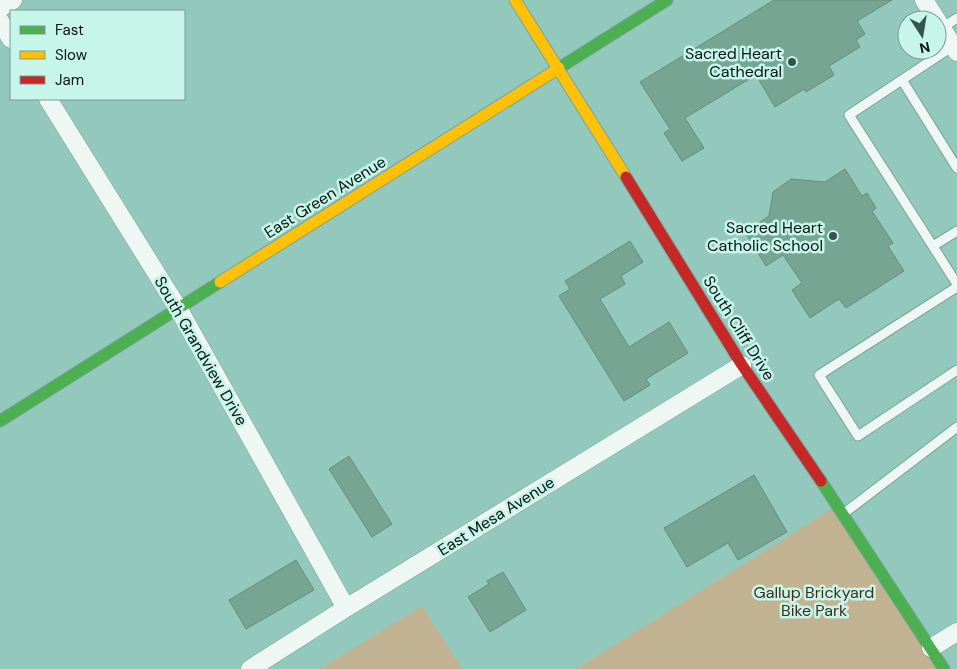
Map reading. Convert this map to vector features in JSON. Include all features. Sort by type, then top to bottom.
[{"type":"street","points":[[0,8],[13,0]]},
{"type":"street","name":"South Cliff Drive","points":[[514,0],[559,68],[742,365],[843,514],[944,669]]},
{"type":"street","name":"East Green Avenue","points":[[0,421],[667,0]]},
{"type":"street","points":[[924,0],[950,23],[955,49]]},
{"type":"street","points":[[0,21],[10,37]]},
{"type":"street","name":"South Grandview Drive","points":[[49,100],[178,308],[346,608]]},
{"type":"street","name":"East Mesa Avenue","points":[[250,669],[742,365]]},
{"type":"street","points":[[931,648],[957,632]]},
{"type":"lane","points":[[955,49],[902,80],[849,115],[957,286],[819,375],[858,436],[957,370]]},
{"type":"lane","points":[[902,80],[957,168]]},
{"type":"lane","points":[[933,246],[957,231]]},
{"type":"lane","points":[[843,514],[957,427]]},
{"type":"green space","name":"Gallup Brickyard Bike Park","points":[[835,507],[937,669],[576,669]]},
{"type":"green space","points":[[422,606],[462,669],[320,669]]},
{"type":"building","name":"Sacred Heart Cathedral","points":[[774,0],[892,0],[857,21],[865,34],[856,40],[860,47],[829,66],[834,75],[806,92],[804,89],[775,107],[756,75],[685,118],[704,148],[682,161],[664,133],[670,129],[640,82]]},
{"type":"building","points":[[845,169],[862,196],[867,193],[876,208],[872,211],[893,243],[888,246],[904,271],[846,308],[839,299],[810,318],[792,290],[802,283],[783,255],[766,266],[745,232],[769,216],[773,192],[791,179],[825,182]]},
{"type":"building","points":[[630,241],[643,262],[621,276],[625,284],[600,299],[629,347],[669,322],[688,353],[646,379],[650,385],[624,401],[559,296],[570,289],[565,281]]},
{"type":"building","points":[[349,456],[392,524],[372,537],[329,469]]},
{"type":"building","points":[[754,475],[787,532],[738,560],[728,543],[687,567],[664,528]]},
{"type":"building","points":[[296,560],[314,590],[246,629],[229,600]]},
{"type":"building","points":[[503,572],[526,610],[490,632],[468,597],[489,584],[487,581]]},
{"type":"traffic: fast","points":[[559,68],[667,0]]},
{"type":"traffic: fast","points":[[0,421],[220,282]]},
{"type":"traffic: fast","points":[[821,481],[944,669]]},
{"type":"traffic: slow","points":[[515,0],[626,177]]},
{"type":"traffic: slow","points":[[220,282],[559,68]]},
{"type":"traffic: jam","points":[[626,177],[742,365],[821,481]]},
{"type":"place","name":"Sacred Heart Cathedral","points":[[792,62]]},
{"type":"place","name":"Sacred Heart Catholic School","points":[[833,236]]}]
